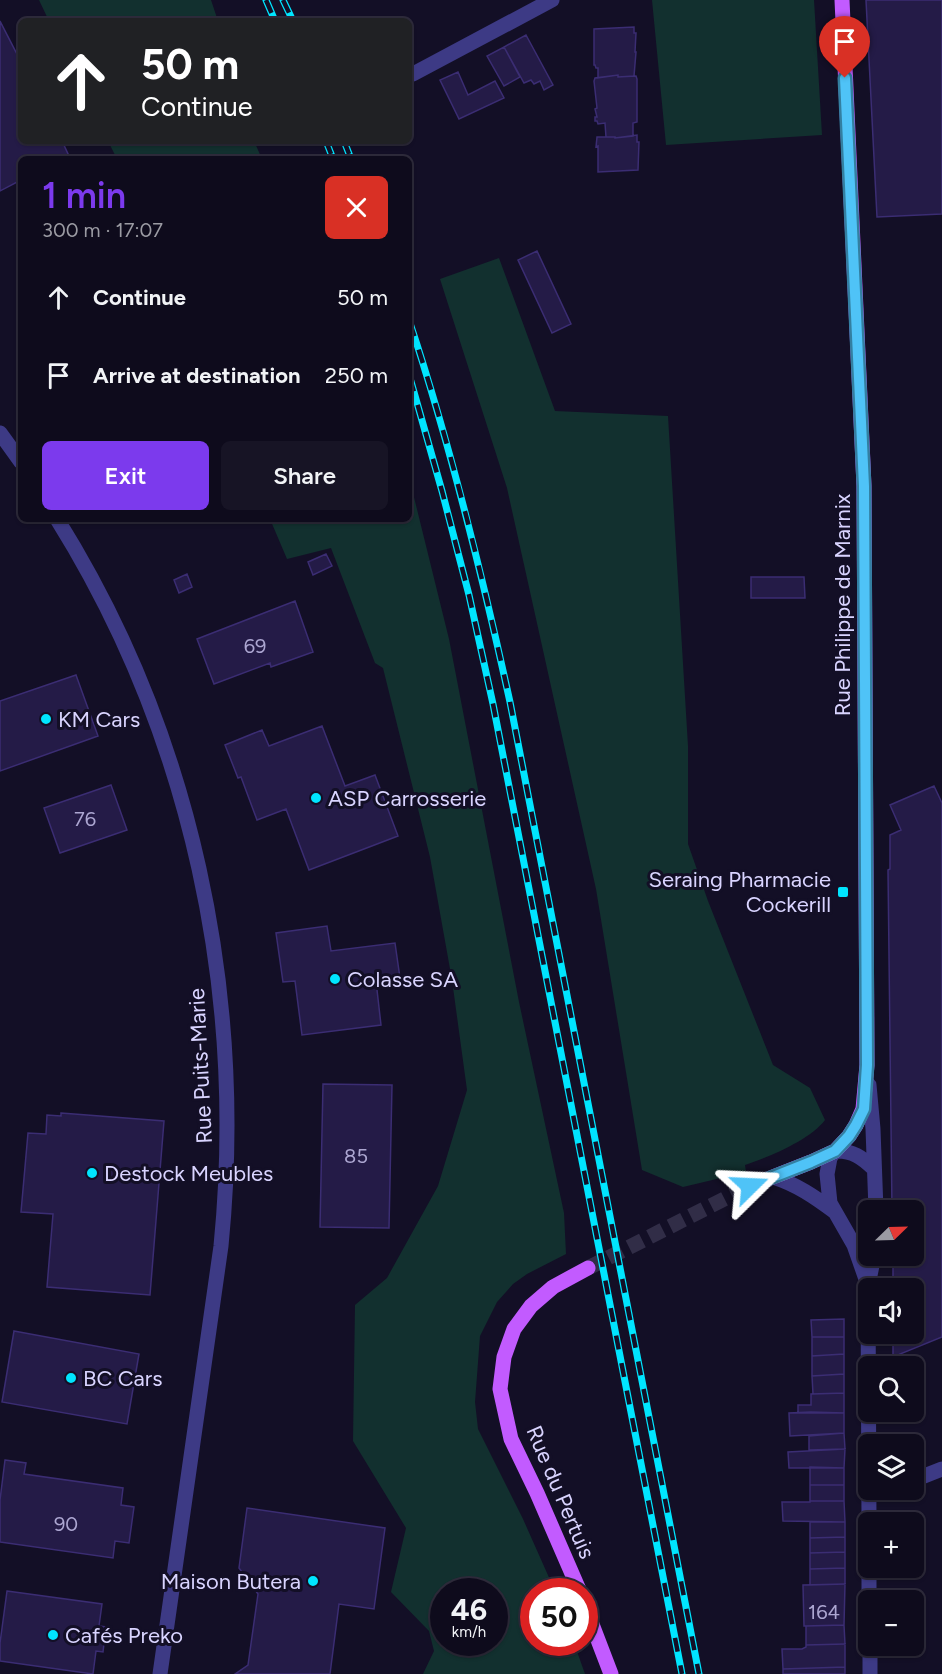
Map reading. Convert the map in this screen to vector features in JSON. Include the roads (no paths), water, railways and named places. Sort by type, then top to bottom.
[{"type":"main road","name":"Rue Philippe de Marnix","points":[[842,0],[864,486],[867,1065]]},
{"type":"main road","points":[[750,1186],[835,1151],[853,1131],[864,1109],[867,1065]]},
{"type":"main road","name":"Rue du Pertuis","points":[[574,1578],[511,1439],[500,1389],[504,1357],[514,1329],[531,1306],[553,1287],[588,1268]]},
{"type":"main road","points":[[598,1640],[611,1674]]},
{"type":"street","points":[[413,74],[552,0]]},
{"type":"street","points":[[0,433],[18,458]]},
{"type":"street","name":"Rue Puits-Marie","points":[[59,522],[103,600],[129,653],[165,746],[194,845],[205,895],[216,961],[224,1035],[228,1112],[223,1225],[160,1674]]},
{"type":"street","name":"Rue Philippe de Marnix","points":[[867,1065],[873,1129],[876,1200]]},
{"type":"street","points":[[866,1278],[854,1245],[830,1203],[827,1174],[830,1158],[835,1151],[850,1152],[874,1169]]},
{"type":"street","points":[[772,1177],[786,1181],[814,1196],[835,1212]]},
{"type":"street","points":[[868,1344],[868,1434]]},
{"type":"street","points":[[924,1476],[942,1469]]},
{"type":"street","points":[[870,1656],[870,1674]]},
{"type":"tunnel","points":[[588,1268],[750,1186]]},
{"type":"railway","points":[[266,0],[274,18]]},
{"type":"railway","points":[[283,0],[292,18]]},
{"type":"railway","points":[[327,144],[332,156]]},
{"type":"railway","points":[[345,144],[350,156]]},
{"type":"railway","points":[[412,329],[465,511],[510,702],[699,1674]]},
{"type":"railway","points":[[412,385],[469,595],[493,704],[682,1674]]},
{"type":"place","name":"KM Cars","points":[[46,719]]},
{"type":"place","name":"ASP Carrosserie","points":[[316,798]]},
{"type":"place","name":"Seraing Pharmacie Cockerill","points":[[843,892]]},
{"type":"place","name":"Colasse SA","points":[[335,979]]},
{"type":"place","name":"Destock Meubles","points":[[92,1173]]},
{"type":"place","name":"BC Cars","points":[[71,1378]]},
{"type":"place","name":"Maison Butera","points":[[313,1581]]},
{"type":"place","name":"Cafés Preko","points":[[53,1635]]}]
